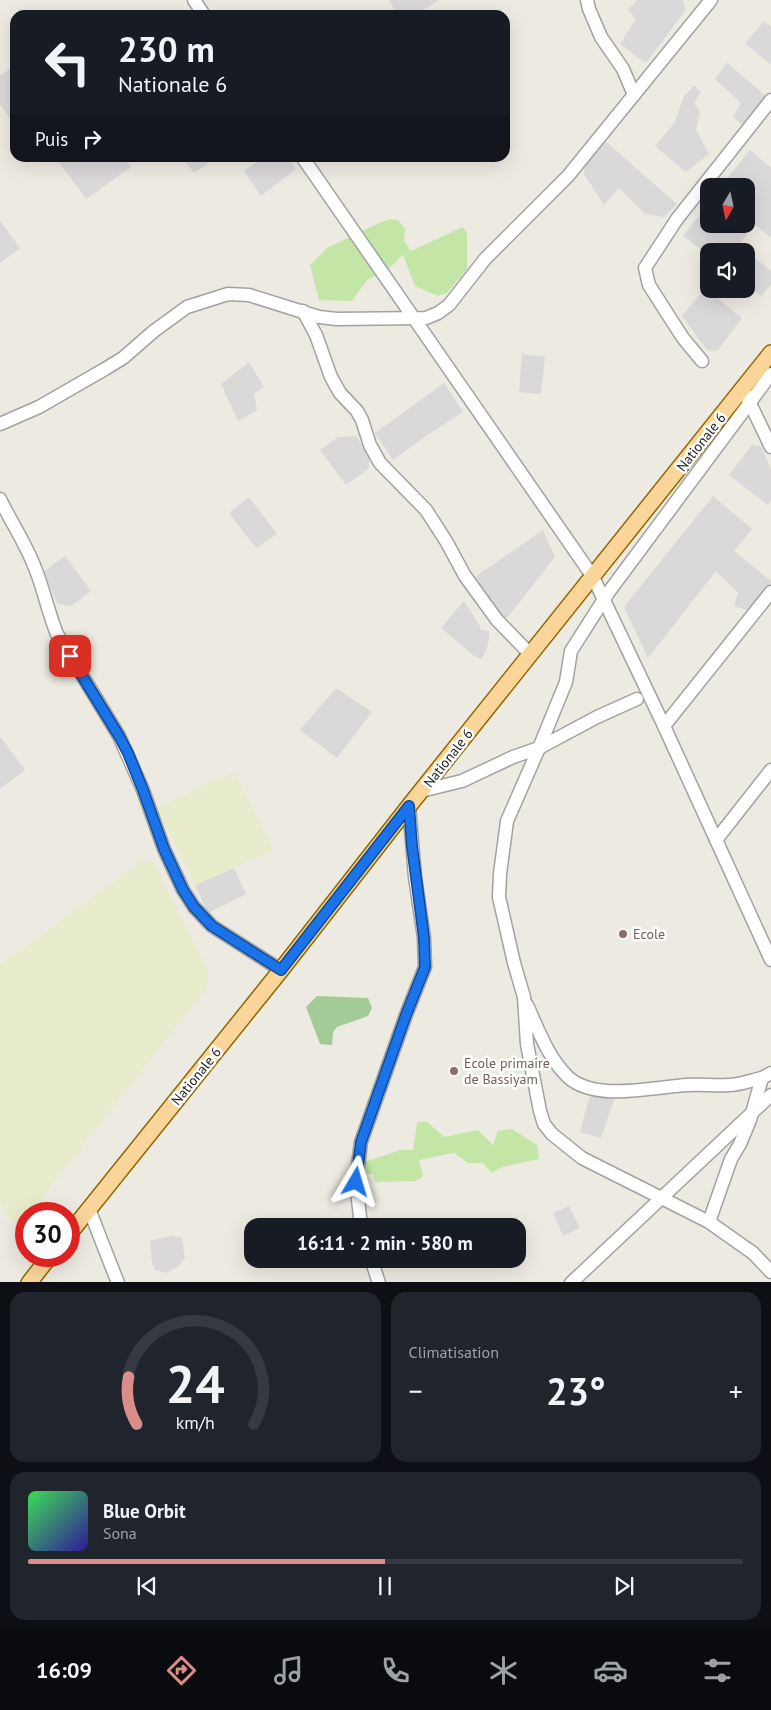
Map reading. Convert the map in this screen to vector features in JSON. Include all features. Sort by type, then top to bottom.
[{"type":"main road","name":"Nationale 6","points":[[80,1221],[530,654],[746,395],[771,353]]},
{"type":"main road","points":[[30,1282],[42,1267]]},
{"type":"street","points":[[587,0],[601,37],[623,69],[634,95]]},
{"type":"street","points":[[0,424],[38,407],[105,370],[187,307],[228,294],[249,295],[319,317],[337,319],[426,318],[438,313],[449,305],[485,259],[568,176],[712,0]]},
{"type":"street","points":[[702,361],[672,321],[649,285],[645,268],[678,220],[771,100]]},
{"type":"street","points":[[306,162],[593,577],[664,726],[771,960]]},
{"type":"street","points":[[303,311],[316,335],[331,377],[340,393],[357,411],[370,445],[380,463],[426,510],[465,576],[497,620],[530,654]]},
{"type":"street","points":[[767,1076],[731,1085],[687,1085],[608,1091],[582,1087],[568,1077],[551,1056],[524,997],[499,897],[507,821],[566,682],[571,650],[746,395],[771,374]]},
{"type":"street","points":[[746,395],[771,447]]},
{"type":"street","points":[[0,499],[24,542],[35,567],[46,594],[51,620],[57,634],[128,753],[164,849],[183,890],[194,907],[212,926],[281,970]]},
{"type":"street","points":[[664,726],[771,592]]},
{"type":"street","points":[[421,791],[462,781],[513,757],[539,748],[597,717],[637,699]]},
{"type":"street","points":[[716,840],[771,770]]},
{"type":"street","points":[[361,1218],[356,1182],[361,1142],[425,967],[424,938],[414,868],[409,806]]},
{"type":"street","points":[[524,997],[528,1044],[540,1111],[544,1124],[552,1134],[582,1158],[709,1222],[753,1253],[771,1272]]},
{"type":"street","points":[[709,1222],[731,1159],[740,1144],[767,1076]]},
{"type":"street","points":[[571,1282],[771,1095]]},
{"type":"street","points":[[90,1209],[118,1282]]},
{"type":"street","points":[[374,1268],[379,1282]]},
{"type":"shaded area","points":[[389,0],[438,0],[423,10],[395,10]]},
{"type":"shaded area","points":[[637,0],[683,0],[685,11],[646,63],[620,44],[636,19],[628,10]]},
{"type":"shaded area","points":[[764,21],[771,27],[771,65],[745,43]]},
{"type":"shaded area","points":[[727,63],[767,97],[744,126],[733,117],[741,103],[715,79]]},
{"type":"shaded area","points":[[10,69],[10,119],[0,104],[0,75]]},
{"type":"shaded area","points":[[694,86],[701,92],[694,103],[700,112],[696,130],[709,154],[686,172],[655,146],[675,122],[684,96]]},
{"type":"shaded area","points":[[605,141],[677,204],[664,217],[645,214],[619,188],[604,205],[584,174],[585,162]]},
{"type":"shaded area","points":[[750,150],[771,168],[771,238],[755,225],[755,178],[727,178]]},
{"type":"shaded area","points":[[59,162],[127,162],[131,167],[86,199]]},
{"type":"shaded area","points":[[186,162],[209,162],[194,173]]},
{"type":"shaded area","points":[[257,162],[291,162],[296,169],[261,196],[244,171]]},
{"type":"shaded area","points":[[700,214],[700,233],[748,233],[740,243],[700,243],[700,249],[683,236]]},
{"type":"shaded area","points":[[0,221],[20,248],[0,263]]},
{"type":"shaded area","points":[[755,258],[771,271],[771,284],[761,296],[755,292]]},
{"type":"shaded area","points":[[700,294],[700,298],[717,298],[742,318],[717,351],[707,350],[682,316]]},
{"type":"shaded area","points":[[522,354],[545,357],[541,394],[519,392]]},
{"type":"shaded area","points":[[249,362],[264,387],[254,394],[257,410],[238,421],[221,384]]},
{"type":"shaded area","points":[[444,383],[463,412],[393,460],[375,433]]},
{"type":"shaded area","points":[[356,436],[369,454],[369,468],[346,485],[320,450],[338,437]]},
{"type":"shaded area","points":[[752,445],[761,446],[771,470],[771,501],[768,505],[729,475]]},
{"type":"shaded area","points":[[713,496],[752,529],[734,551],[771,581],[771,583],[755,604],[747,610],[734,606],[738,593],[716,571],[648,658],[624,607]]},
{"type":"shaded area","points":[[249,497],[277,534],[256,548],[229,513]]},
{"type":"shaded area","points":[[543,530],[555,557],[507,618],[497,617],[475,577]]},
{"type":"shaded area","points":[[65,556],[91,591],[71,606],[58,604],[43,572]]},
{"type":"shaded area","points":[[464,601],[482,630],[489,631],[486,651],[481,659],[474,656],[441,628]]},
{"type":"shaded area","points":[[336,688],[372,712],[337,758],[300,730]]},
{"type":"shaded area","points":[[0,736],[25,770],[0,789]]},
{"type":"shaded area","points":[[234,868],[246,894],[208,913],[195,885]]},
{"type":"shaded area","points":[[591,1091],[615,1097],[601,1138],[580,1132]]},
{"type":"shaded area","points":[[569,1206],[580,1228],[563,1236],[553,1213]]},
{"type":"shaded area","points":[[171,1236],[182,1238],[185,1258],[178,1267],[166,1273],[155,1270],[152,1263],[150,1241]]},
{"type":"green space","points":[[391,219],[398,220],[405,229],[404,240],[411,251],[463,227],[467,233],[467,269],[447,293],[438,296],[415,286],[403,255],[384,273],[368,279],[352,301],[319,300],[310,265],[327,248]]},
{"type":"green space","points":[[234,772],[274,850],[195,885],[157,808]]},
{"type":"green space","points":[[143,860],[154,863],[209,973],[206,989],[38,1202],[15,1202],[15,1222],[11,1221],[0,1203],[0,966]]},
{"type":"green space","points":[[317,996],[368,998],[372,1008],[368,1016],[337,1027],[333,1032],[332,1045],[320,1044],[306,1007]]},
{"type":"green space","points":[[426,1121],[444,1137],[478,1130],[493,1145],[498,1131],[512,1129],[537,1145],[539,1159],[502,1167],[492,1173],[483,1163],[468,1163],[454,1153],[419,1160],[423,1177],[415,1181],[375,1182],[373,1174],[365,1174],[364,1162],[401,1150],[413,1150],[417,1123]]},
{"type":"place","name":"Ecole","points":[[623,934]]},
{"type":"place","name":"Ecole primaire de Bassiyam","points":[[454,1071]]},
{"type":"route","points":[[70,656],[128,753],[164,849],[183,890],[194,907],[212,926],[281,970],[409,806],[415,877],[424,938],[425,967],[361,1142],[356,1182]]}]
